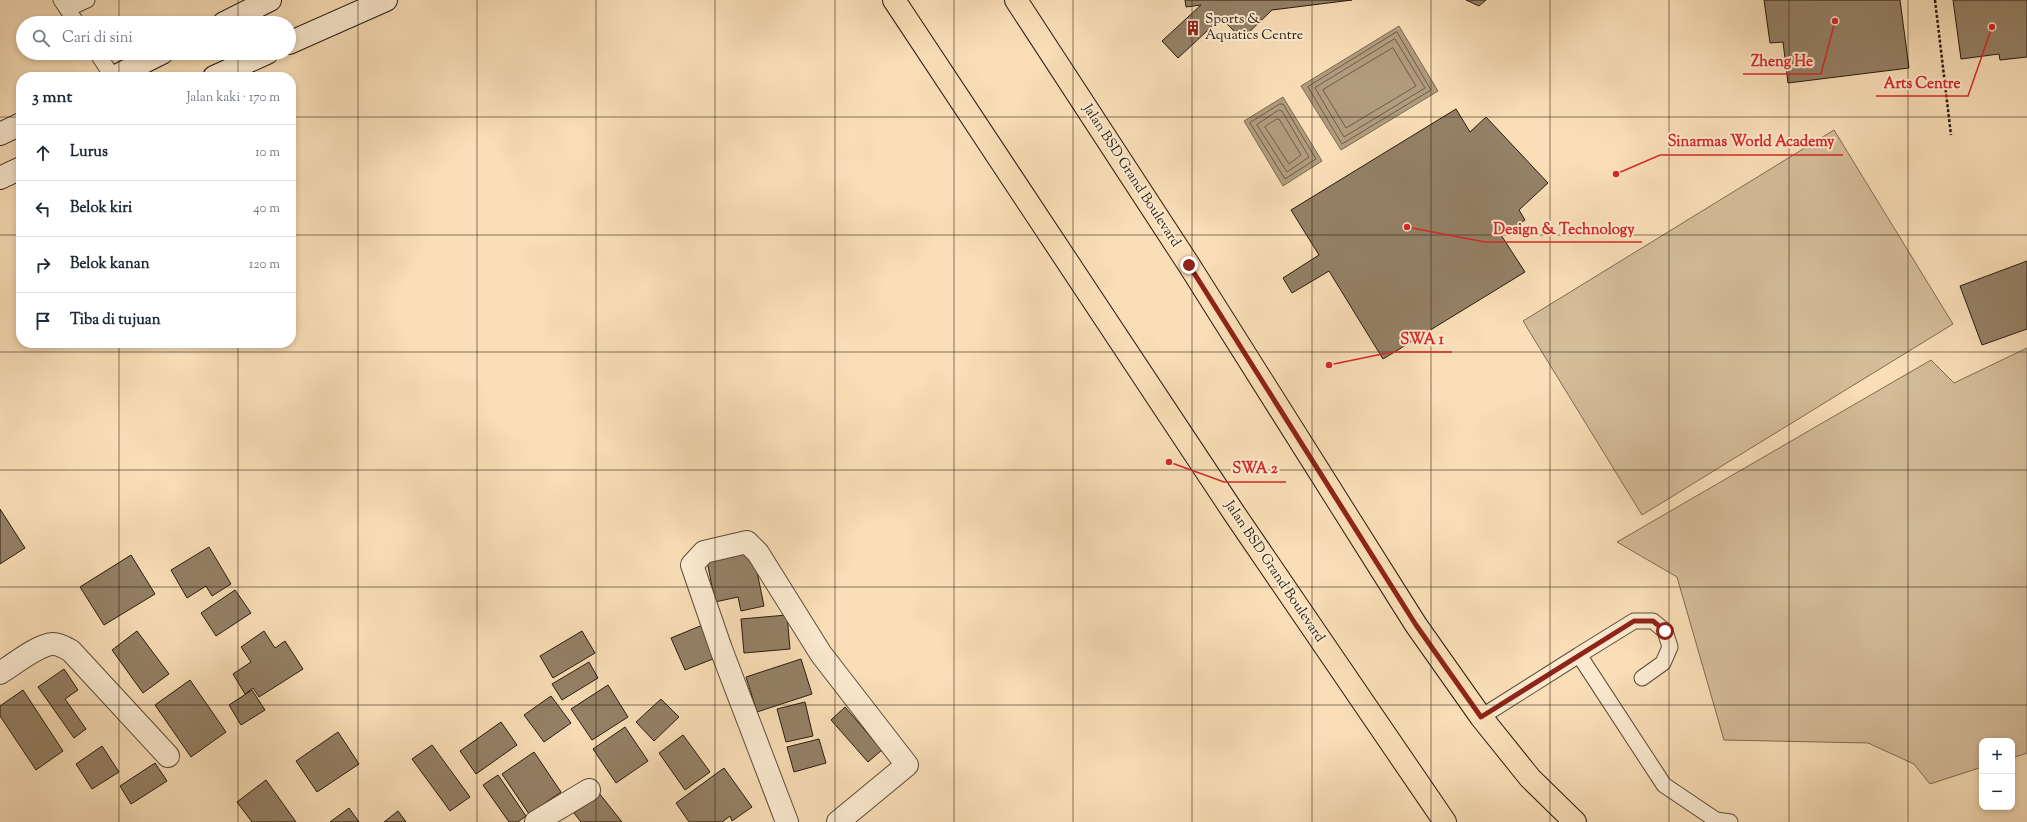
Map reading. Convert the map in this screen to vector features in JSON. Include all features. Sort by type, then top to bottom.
[{"type":"main road","name":"Jalan BSD Grand Boulevard","points":[[894,0],[1234,513],[1445,822]]},
{"type":"main road","name":"Jalan BSD Grand Boulevard","points":[[1016,0],[1189,265],[1416,625],[1481,717],[1530,778],[1575,822]]},
{"type":"street","points":[[238,16],[270,0]]},
{"type":"street","points":[[296,40],[386,0]]},
{"type":"street","points":[[123,72],[148,60]]},
{"type":"street","points":[[225,72],[252,60]]},
{"type":"street","points":[[0,134],[16,126]]},
{"type":"street","points":[[0,178],[16,170]]},
{"type":"street","points":[[787,822],[724,656],[692,565],[704,552],[747,542],[758,553],[821,654],[907,765],[838,822]]},
{"type":"street","points":[[0,673],[44,646],[54,644],[63,646],[71,651],[168,756]]},
{"type":"street","points":[[536,822],[589,790]]},
{"type":"lane","points":[[72,16],[64,4],[87,0]]},
{"type":"lane","points":[[102,60],[110,72]]},
{"type":"lane","points":[[1481,717],[1634,621],[1653,621],[1665,631],[1670,647],[1663,663],[1642,678]]},
{"type":"lane","points":[[1579,655],[1664,785],[1716,820],[1730,822]]},
{"type":"path","points":[[1935,0],[1951,135]]},
{"type":"shaded area","points":[[1834,130],[1953,324],[1642,515],[1523,321]]},
{"type":"shaded area","points":[[2027,348],[2027,753],[2015,757],[2015,738],[1979,738],[1979,768],[1930,784],[1914,764],[1868,743],[1724,740],[1677,577],[1617,542],[1931,360],[1954,383]]},
{"type":"water","points":[[1399,26],[1438,91],[1341,150],[1301,86]]},
{"type":"water","points":[[1283,97],[1322,161],[1283,186],[1244,121]]},
{"type":"building","name":"Sports & Aquatics Centre","points":[[1185,0],[1352,0],[1272,10],[1242,39],[1221,18],[1178,58],[1162,41],[1201,5],[1186,7]]},
{"type":"building","points":[[1466,0],[1486,0],[1479,6]]},
{"type":"building","points":[[1764,0],[1900,0],[1909,68],[1788,83],[1783,42],[1770,43]]},
{"type":"building","points":[[1953,0],[2027,0],[2027,57],[2000,60],[1999,54],[1961,59]]},
{"type":"building","points":[[1456,109],[1470,132],[1486,117],[1548,183],[1519,210],[1525,220],[1501,235],[1525,272],[1383,359],[1329,271],[1292,293],[1283,278],[1319,255],[1291,210]]},
{"type":"building","points":[[2027,261],[2027,329],[1982,345],[1960,286]]},
{"type":"building","points":[[0,509],[25,548],[0,564]]},
{"type":"building","points":[[209,547],[231,584],[212,596],[206,586],[187,598],[171,570]]},
{"type":"building","points":[[753,552],[764,606],[741,611],[738,597],[715,602],[707,561]]},
{"type":"building","points":[[131,555],[155,594],[104,625],[80,587]]},
{"type":"building","points":[[235,590],[251,613],[216,636],[201,613]]},
{"type":"building","points":[[787,615],[790,649],[744,653],[741,619]]},
{"type":"building","points":[[705,624],[718,657],[685,670],[671,638]]},
{"type":"building","points":[[137,631],[169,674],[143,693],[112,650]]},
{"type":"building","points":[[264,631],[275,648],[285,641],[303,669],[259,697],[253,688],[245,694],[233,674],[251,662],[241,647]]},
{"type":"building","points":[[582,631],[595,653],[553,678],[540,656]]},
{"type":"building","points":[[801,659],[812,694],[757,712],[746,677]]},
{"type":"building","points":[[589,662],[598,678],[562,700],[552,684]]},
{"type":"building","points":[[64,669],[78,690],[65,699],[86,729],[74,738],[38,687]]},
{"type":"building","points":[[190,680],[226,732],[191,757],[155,705]]},
{"type":"building","points":[[608,685],[628,717],[592,740],[571,709]]},
{"type":"building","points":[[23,690],[63,751],[36,770],[0,716],[0,706]]},
{"type":"building","points":[[252,690],[265,710],[241,725],[229,705]]},
{"type":"building","points":[[551,696],[571,723],[544,742],[524,715]]},
{"type":"building","points":[[661,699],[679,717],[654,741],[636,722]]},
{"type":"building","points":[[805,702],[813,736],[786,742],[777,709]]},
{"type":"building","points":[[845,707],[882,750],[868,762],[831,720]]},
{"type":"building","points":[[501,722],[517,745],[476,774],[460,751]]},
{"type":"building","points":[[625,727],[648,761],[616,783],[593,749]]},
{"type":"building","points":[[338,732],[359,764],[317,792],[296,761]]},
{"type":"building","points":[[683,735],[710,772],[685,790],[659,753]]},
{"type":"building","points":[[819,739],[826,763],[794,772],[787,747]]},
{"type":"building","points":[[432,745],[470,797],[450,811],[412,759]]},
{"type":"building","points":[[102,746],[119,772],[92,789],[76,764]]},
{"type":"building","points":[[534,752],[561,792],[529,814],[502,774]]},
{"type":"building","points":[[155,763],[167,781],[131,804],[120,786]]},
{"type":"building","points":[[724,768],[752,807],[732,821],[730,816],[722,822],[689,822],[676,803]]},
{"type":"building","points":[[498,775],[526,816],[518,822],[509,822],[483,785]]},
{"type":"building","points":[[266,780],[296,822],[252,822],[237,802]]},
{"type":"building","points":[[599,793],[622,822],[581,822],[574,813]]},
{"type":"building","points":[[349,808],[359,822],[330,822]]},
{"type":"building","points":[[398,811],[406,822],[384,822]]},
{"type":"place","name":"Zheng He","points":[[1835,21]]},
{"type":"place","name":"Arts Centre","points":[[1992,27]]},
{"type":"place","name":"Sports & Aquatics Centre","points":[[1193,28]]},
{"type":"place","name":"Sinarmas World Academy","points":[[1616,174]]},
{"type":"place","name":"Design & Technology","points":[[1407,227]]},
{"type":"place","name":"SWA 1","points":[[1329,365]]},
{"type":"place","name":"SWA 2","points":[[1169,462]]},
{"type":"route","points":[[1189,265],[1416,625],[1481,717],[1634,621],[1653,621],[1665,631]]}]
